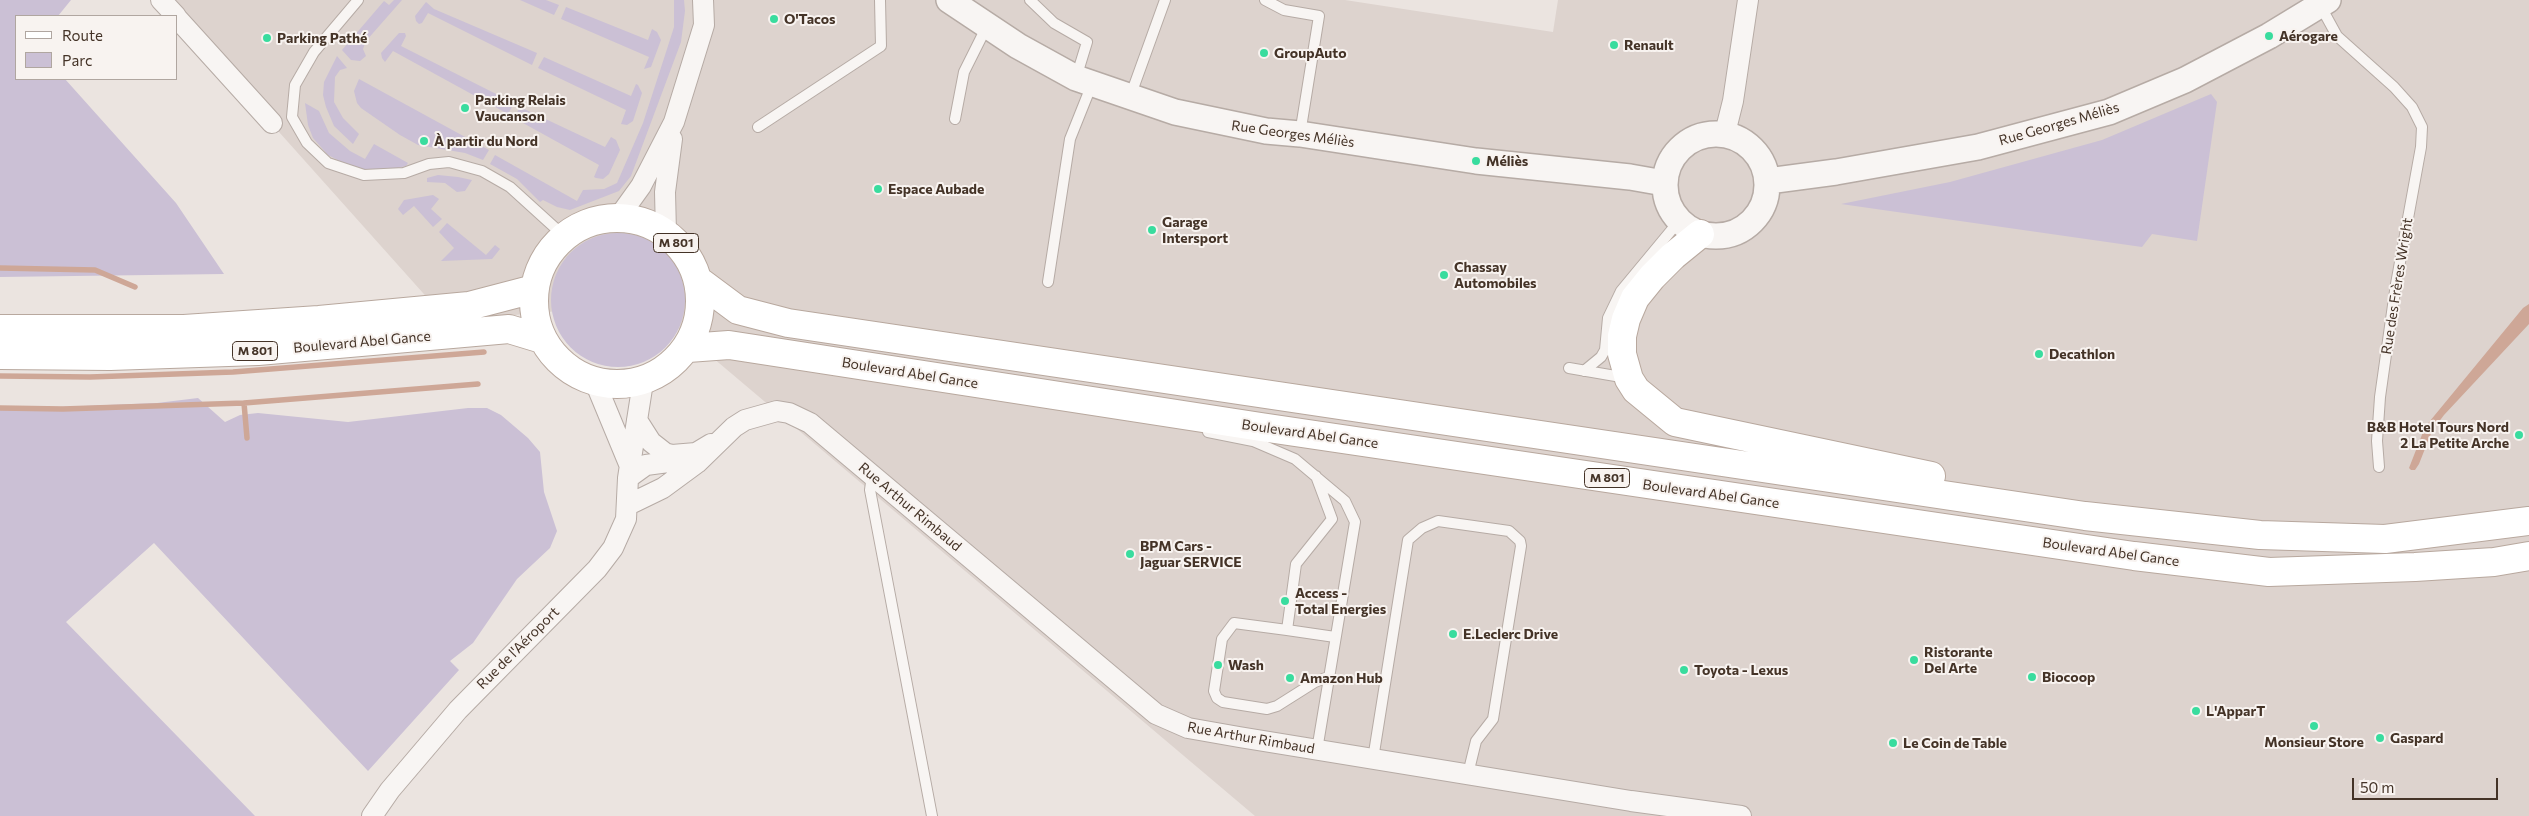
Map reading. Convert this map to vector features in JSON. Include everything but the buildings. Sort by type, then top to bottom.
[{"type":"main road","name":"M 801","points":[[618,218],[639,220],[666,233],[687,254],[699,281],[700,316],[688,348],[668,368],[643,382],[619,385],[595,382],[564,366],[542,339],[534,315],[534,289],[544,260],[564,236],[600,219],[618,218]]},
{"type":"main road","points":[[1690,228],[1673,256],[1635,298],[1626,319],[1622,336],[1622,354],[1629,379],[1646,400],[1675,422],[1923,474],[2085,516]]},
{"type":"main road","name":"M 801","points":[[699,281],[738,310],[788,323],[2085,516],[2260,535],[2385,539],[2529,521]]},
{"type":"main road","name":"Boulevard Abel Gance","points":[[0,330],[184,329],[319,320],[469,306],[534,289]]},
{"type":"main road","name":"Boulevard Abel Gance","points":[[0,355],[110,356],[258,351],[509,329],[542,339]]},
{"type":"main road","name":"Boulevard Abel Gance","points":[[688,348],[729,345],[2124,555],[2269,572],[2414,567],[2494,562],[2529,556]]},
{"type":"street","points":[[161,0],[174,15]]},
{"type":"street","points":[[666,233],[665,192],[674,122],[704,25],[703,0]]},
{"type":"street","name":"Rue Georges Méliès","points":[[948,0],[987,26],[1085,80],[1130,98],[1175,112],[1215,122],[1266,131],[1300,134],[1476,161],[1630,177],[1664,184]]},
{"type":"street","points":[[1725,133],[1733,101],[1748,0]]},
{"type":"street","name":"Rue Georges Méliès","points":[[1768,181],[1836,172],[1978,146],[2109,112],[2185,80],[2269,36],[2324,2]]},
{"type":"street","points":[[178,19],[272,123]]},
{"type":"street","points":[[618,218],[641,186],[674,122]]},
{"type":"street","points":[[1725,133],[1741,139],[1754,150],[1764,164],[1768,181],[1765,203],[1752,222],[1734,234],[1717,237],[1690,228],[1671,210],[1664,184],[1669,162],[1683,145],[1702,134],[1725,133]]},
{"type":"street","name":"Rue de l'Aéroport","points":[[595,382],[629,472]]},
{"type":"street","name":"Rue de l'Aéroport","points":[[372,816],[390,790],[463,704],[606,558],[621,534],[628,506],[629,472],[643,382]]},
{"type":"street","name":"Rue Arthur Rimbaud","points":[[629,472],[646,465],[677,462],[724,436],[745,420],[777,411],[789,413],[810,423],[1156,714],[1188,728],[1317,742],[1373,759],[1729,815]]},
{"type":"street","name":"Rue Arthur Rimbaud","points":[[637,420],[651,442],[665,453],[672,455],[696,453]]},
{"type":"street","name":"Rue Arthur Rimbaud","points":[[628,506],[674,480],[697,463],[724,436]]},
{"type":"lane","points":[[358,0],[314,52],[296,85],[292,117],[307,143],[328,162],[364,175],[404,172],[429,164],[449,162],[482,171],[510,187],[564,236]]},
{"type":"lane","points":[[758,127],[881,46],[880,0]]},
{"type":"lane","points":[[1030,0],[1054,23],[1087,42],[1085,80],[1070,139],[1048,282]]},
{"type":"lane","points":[[1130,98],[1166,0]]},
{"type":"lane","points":[[1265,0],[1284,10],[1319,16],[1300,134]]},
{"type":"lane","name":"Rue des Frères Wright","points":[[2324,2],[2337,36],[2394,87],[2412,107],[2422,127],[2422,147],[2396,284],[2380,397],[2377,441],[2379,467]]},
{"type":"lane","points":[[955,119],[964,72],[987,26]]},
{"type":"lane","points":[[1584,371],[1605,350],[1608,318],[1621,291],[1690,228]]},
{"type":"lane","points":[[1569,368],[1629,379]]},
{"type":"lane","points":[[1121,405],[1182,426]]},
{"type":"lane","points":[[1199,431],[1253,440],[1295,459],[1346,502],[1356,522],[1317,742]]},
{"type":"lane","points":[[872,475],[870,490],[932,816]]},
{"type":"lane","points":[[1288,630],[1296,564],[1332,520],[1315,475]]},
{"type":"lane","points":[[1373,759],[1408,540],[1422,528],[1438,521],[1509,531],[1520,541],[1521,546],[1493,719],[1476,741],[1468,774]]},
{"type":"lane","points":[[1328,677],[1315,682],[1277,706],[1267,709],[1223,702],[1217,698],[1214,691],[1222,639],[1234,623],[1335,637]]},
{"type":"shaded area","points":[[161,0],[1345,0],[1553,32],[1558,0],[2529,0],[2529,816],[1255,816],[648,303],[448,321],[178,19],[178,15],[174,15]]},
{"type":"shaded area","points":[[2529,304],[2529,324],[2444,415],[2432,431],[2419,464],[2415,470],[2411,470],[2409,468],[2425,427],[2523,308]]},
{"type":"green space","points":[[0,0],[71,0],[59,15],[15,15],[15,80],[66,80],[176,203],[224,274],[0,277]]},
{"type":"green space","points":[[394,0],[402,0],[366,41],[363,49],[366,56],[360,61],[351,60],[342,50],[384,1],[389,5]]},
{"type":"green space","points":[[520,0],[546,0],[559,5],[554,15]]},
{"type":"green space","points":[[674,0],[684,0],[685,11],[681,42],[631,176],[619,191],[570,210],[557,207],[543,200],[540,202],[517,179],[490,164],[495,155],[577,201],[583,190],[604,189],[617,183],[643,123],[674,27]]},
{"type":"green space","points":[[426,2],[434,9],[537,53],[532,65],[428,13],[422,23],[419,24],[415,16]]},
{"type":"green space","points":[[566,7],[648,40],[652,29],[657,32],[661,40],[651,67],[644,69],[649,57],[561,19]]},
{"type":"green space","points":[[399,33],[405,33],[406,36],[401,46],[514,103],[508,114],[393,51],[385,62],[381,53]]},
{"type":"green space","points":[[337,56],[347,68],[340,70],[335,77],[334,102],[343,118],[359,134],[353,144],[334,126],[323,95],[324,82]]},
{"type":"green space","points":[[544,57],[631,96],[636,84],[638,85],[642,93],[633,121],[627,125],[621,124],[626,110],[538,68]]},
{"type":"green space","points":[[359,79],[489,150],[483,160],[465,153],[418,145],[361,108],[357,103],[354,91]]},
{"type":"green space","points":[[2211,94],[2217,102],[2197,241],[2152,234],[2142,247],[1841,204],[1950,182],[2102,140]]},
{"type":"green space","points":[[305,103],[319,111],[329,133],[350,151],[365,159],[374,144],[408,163],[406,166],[393,169],[363,169],[351,167],[328,155],[313,138],[308,125]]},
{"type":"green space","points":[[520,107],[605,147],[611,137],[616,140],[620,150],[609,174],[603,179],[594,177],[599,165],[514,118]]},
{"type":"green space","points":[[438,175],[472,180],[465,191],[457,192],[445,183],[427,182],[427,178]]},
{"type":"green space","points":[[433,195],[439,199],[431,209],[442,219],[433,227],[414,206],[403,215],[398,209],[404,200]]},
{"type":"green space","points":[[447,223],[486,255],[495,245],[500,249],[492,259],[441,261],[454,248],[439,232]]},
{"type":"green space","points":[[618,233],[644,238],[655,244],[665,253],[674,263],[680,274],[685,300],[680,326],[674,337],[665,347],[655,356],[644,362],[618,367],[592,362],[581,356],[571,347],[562,337],[556,326],[551,300],[556,274],[562,263],[571,253],[581,244],[592,238]]},
{"type":"green space","points":[[198,398],[225,422],[240,415],[258,413],[348,422],[468,408],[487,408],[501,415],[528,438],[540,452],[544,492],[557,531],[550,548],[517,579],[473,643],[450,661],[459,670],[368,771],[154,543],[66,622],[255,816],[0,816],[0,407],[34,408],[157,403]]},
{"type":"waterway","points":[[0,268],[95,270],[135,287]]},
{"type":"waterway","points":[[0,376],[90,377],[233,372],[484,352]]},
{"type":"waterway","points":[[0,408],[63,409],[244,403],[478,384]]},
{"type":"waterway","points":[[244,403],[247,438]]},
{"type":"place","name":"O'Tacos","points":[[774,19]]},
{"type":"place","name":"Aérogare","points":[[2269,36]]},
{"type":"place","name":"Parking Pathé","points":[[267,38]]},
{"type":"place","name":"Renault","points":[[1614,45]]},
{"type":"place","name":"GroupAuto","points":[[1264,53]]},
{"type":"place","name":"Parking Relais Vaucanson","points":[[465,108]]},
{"type":"place","name":"À partir du Nord","points":[[424,141]]},
{"type":"place","name":"Méliès","points":[[1476,161]]},
{"type":"place","name":"Espace Aubade","points":[[878,189]]},
{"type":"place","name":"Garage Intersport","points":[[1152,230]]},
{"type":"place","name":"Chassay Automobiles","points":[[1444,275]]},
{"type":"place","name":"Decathlon","points":[[2039,354]]},
{"type":"place","name":"B&B Hotel Tours Nord 2 La Petite Arche","points":[[2519,435]]},
{"type":"place","name":"BPM Cars - Jaguar SERVICE","points":[[1130,554]]},
{"type":"place","name":"Access - Total Energies","points":[[1285,601]]},
{"type":"place","name":"E.Leclerc Drive","points":[[1453,634]]},
{"type":"place","name":"Ristorante Del Arte","points":[[1914,660]]},
{"type":"place","name":"Wash","points":[[1218,665]]},
{"type":"place","name":"Toyota - Lexus","points":[[1684,670]]},
{"type":"place","name":"Biocoop","points":[[2032,677]]},
{"type":"place","name":"Amazon Hub","points":[[1290,678]]},
{"type":"place","name":"L'ApparT","points":[[2196,711]]},
{"type":"place","name":"Monsieur Store","points":[[2314,726]]},
{"type":"place","name":"Gaspard","points":[[2380,738]]},
{"type":"place","name":"Le Coin de Table","points":[[1893,743]]}]
